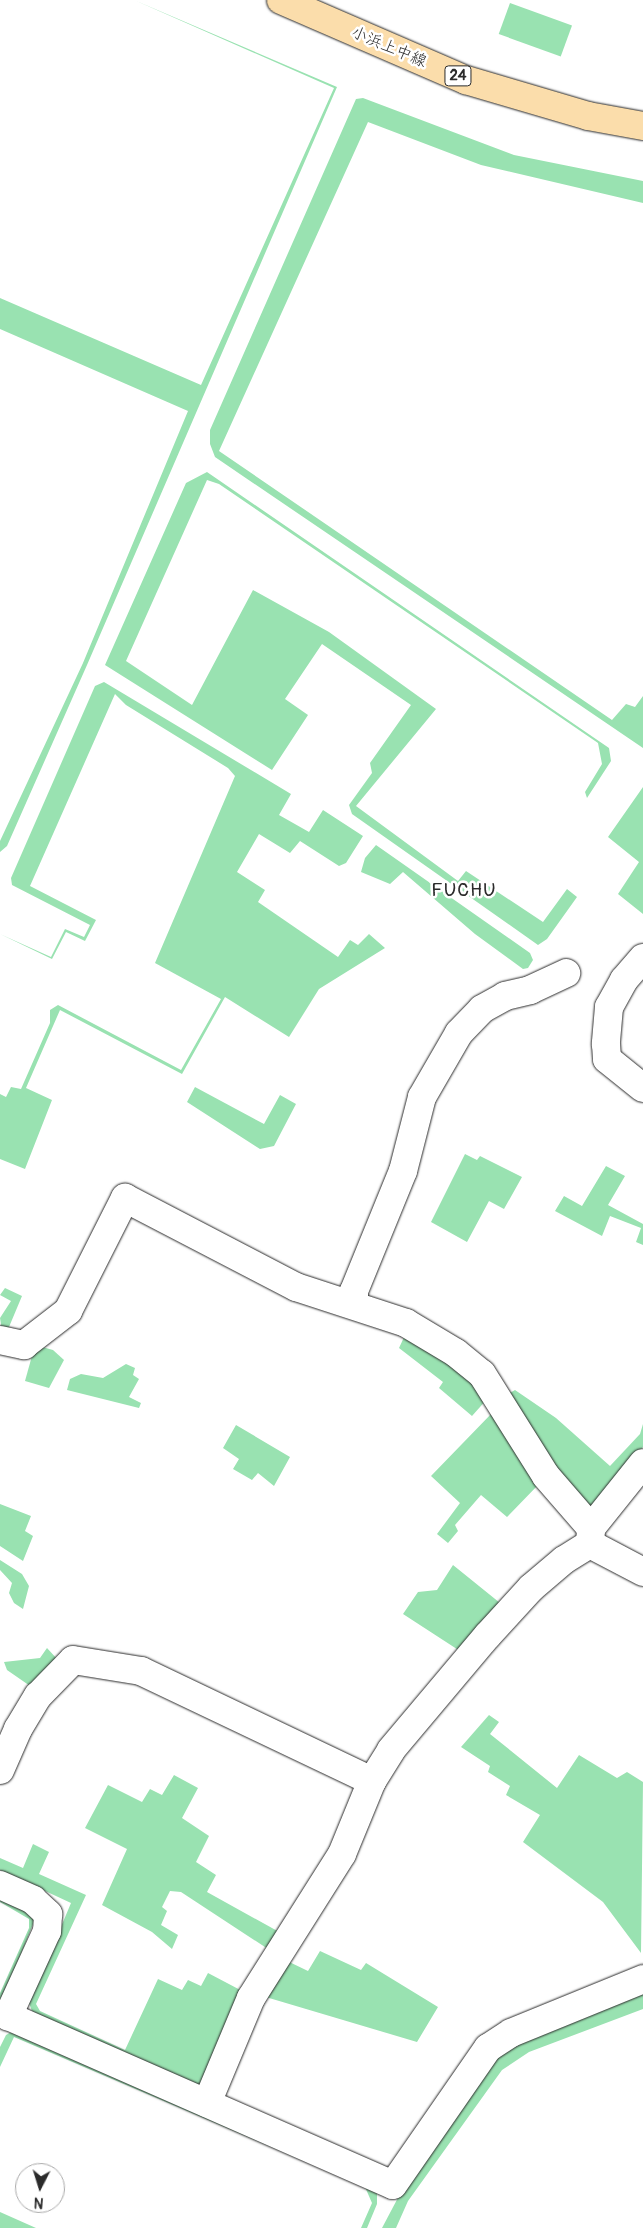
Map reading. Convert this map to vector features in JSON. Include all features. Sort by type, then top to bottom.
[{"type":"main road","name":"小浜上中線","points":[[281,0],[466,80],[588,116],[643,126]]},
{"type":"street","points":[[643,958],[624,980],[610,1007],[606,1044],[607,1059],[643,1088]]},
{"type":"street","points":[[354,1305],[354,1291],[410,1150],[422,1097],[459,1033],[482,1009],[505,996],[530,990],[566,974]]},
{"type":"street","points":[[0,1340],[24,1345],[68,1311],[125,1198],[296,1287],[354,1305],[426,1333],[482,1374],[546,1476],[590,1536],[643,1572]]},
{"type":"street","points":[[207,2103],[251,1998],[342,1854],[372,1781],[417,1718],[512,1608],[590,1536],[643,1463]]},
{"type":"street","points":[[0,1770],[18,1729],[38,1696],[72,1660],[141,1671],[372,1781]]},
{"type":"street","points":[[0,1885],[34,1900],[48,1914],[47,1931],[8,2016],[393,2185],[488,2048],[511,2033],[643,1980]]},
{"type":"green space","points":[[134,0],[337,87],[87,665],[7,846],[0,852],[0,841],[83,663],[188,411],[0,329],[0,298],[201,385],[334,88]]},
{"type":"green space","points":[[510,3],[572,26],[561,57],[499,34]]},
{"type":"green space","points":[[363,98],[514,155],[643,181],[643,203],[481,165],[368,122],[219,451],[612,720],[626,704],[635,707],[643,696],[643,748],[215,457],[210,444],[210,430],[356,99]]},
{"type":"green space","points":[[207,472],[609,748],[611,761],[587,798],[585,792],[602,764],[598,743],[219,484],[207,480],[126,661],[192,705],[253,590],[329,632],[436,709],[356,806],[458,881],[466,871],[543,922],[567,889],[577,897],[547,939],[538,945],[352,814],[349,805],[372,773],[370,763],[411,705],[322,644],[285,699],[308,715],[272,770],[105,665],[186,483]]},
{"type":"green space","points":[[104,682],[291,794],[279,815],[309,832],[323,810],[363,836],[346,863],[339,866],[300,841],[290,853],[259,834],[237,872],[265,890],[258,902],[338,957],[350,940],[358,945],[369,934],[385,948],[319,989],[289,1037],[225,997],[182,1074],[60,1010],[26,1088],[52,1100],[25,1169],[0,1159],[0,1094],[6,1097],[11,1087],[21,1089],[50,1023],[50,1010],[58,1005],[181,1070],[221,999],[155,963],[235,776],[228,768],[126,705],[115,694],[30,886],[96,920],[85,941],[66,932],[52,959],[0,934],[51,957],[65,929],[84,937],[90,925],[12,885],[11,878],[95,686]]},
{"type":"green space","points":[[643,787],[643,914],[618,894],[639,862],[608,837]]},
{"type":"green space","points":[[376,845],[530,953],[533,960],[528,968],[523,969],[475,934],[403,872],[390,884],[361,872],[365,858]]},
{"type":"green space","points":[[195,1087],[264,1124],[280,1095],[296,1104],[274,1146],[260,1149],[187,1102]]},
{"type":"green space","points":[[465,1154],[477,1160],[480,1156],[522,1177],[504,1209],[489,1201],[467,1242],[431,1222]]},
{"type":"green space","points":[[606,1166],[625,1176],[608,1205],[643,1224],[643,1245],[636,1242],[641,1228],[610,1216],[602,1236],[555,1211],[564,1196],[582,1206]]},
{"type":"green space","points":[[5,1288],[22,1296],[9,1327],[2,1331],[0,1318],[11,1301],[0,1295]]},
{"type":"green space","points":[[406,1333],[450,1358],[488,1398],[472,1416],[439,1388],[443,1382],[399,1348]]},
{"type":"green space","points":[[35,1345],[53,1350],[64,1360],[49,1388],[25,1381]]},
{"type":"green space","points":[[126,1364],[135,1368],[133,1375],[139,1379],[129,1397],[141,1403],[139,1408],[67,1390],[70,1379],[81,1374],[103,1378]]},
{"type":"green space","points":[[515,1390],[556,1418],[610,1466],[640,1434],[643,1424],[643,1447],[596,1508],[584,1505],[553,1472],[508,1394]]},
{"type":"green space","points":[[492,1413],[540,1483],[507,1517],[481,1495],[455,1525],[458,1531],[448,1543],[437,1534],[460,1503],[431,1476]]},
{"type":"green space","points":[[236,1425],[290,1457],[274,1486],[258,1473],[252,1480],[233,1469],[239,1459],[223,1448]]},
{"type":"green space","points":[[0,1504],[31,1516],[25,1531],[33,1536],[23,1561],[0,1546]]},
{"type":"green space","points":[[0,1560],[22,1574],[29,1586],[23,1609],[14,1603],[9,1593],[12,1583],[0,1570]]},
{"type":"green space","points":[[453,1565],[505,1607],[463,1653],[403,1614],[418,1592],[437,1590]]},
{"type":"green space","points":[[47,1648],[58,1660],[33,1688],[7,1670],[4,1662],[40,1658]]},
{"type":"green space","points":[[489,1715],[499,1722],[490,1734],[557,1788],[579,1755],[617,1778],[627,1772],[643,1782],[641,1953],[603,1902],[523,1842],[540,1815],[506,1795],[510,1786],[488,1772],[490,1766],[461,1747]]},
{"type":"green space","points":[[174,1775],[198,1788],[182,1818],[209,1836],[196,1862],[216,1875],[207,1892],[281,1933],[271,1951],[181,1892],[170,1891],[162,1907],[167,1911],[161,1925],[178,1935],[172,1949],[152,1932],[102,1905],[127,1849],[85,1828],[108,1785],[142,1802],[150,1789],[162,1795]]},
{"type":"green space","points":[[33,1844],[49,1852],[39,1874],[86,1895],[36,2004],[40,2011],[125,2050],[158,1979],[182,1990],[188,1980],[201,1986],[208,1973],[246,1993],[206,2090],[39,2018],[32,2011],[29,2003],[71,1903],[0,1870],[0,1858],[23,1868]]},
{"type":"green space","points":[[0,1897],[23,1907],[35,1919],[0,2007],[0,1993],[29,1928],[29,1919],[0,1902]]},
{"type":"green space","points":[[320,1951],[361,1970],[366,1963],[438,2007],[417,2042],[259,1995],[281,1958],[308,1971]]},
{"type":"green space","points":[[643,1991],[643,2009],[529,2052],[502,2070],[408,2201],[396,2228],[382,2228],[401,2192],[483,2070],[516,2040]]},
{"type":"green space","points":[[13,2031],[369,2184],[377,2193],[377,2204],[367,2228],[361,2228],[372,2203],[365,2187],[14,2037],[0,2067],[0,2047],[6,2035]]},
{"type":"green space","points":[[0,2212],[36,2228],[0,2228]]},
{"type":"district","name":"FUCHU","points":[[464,891]]}]
